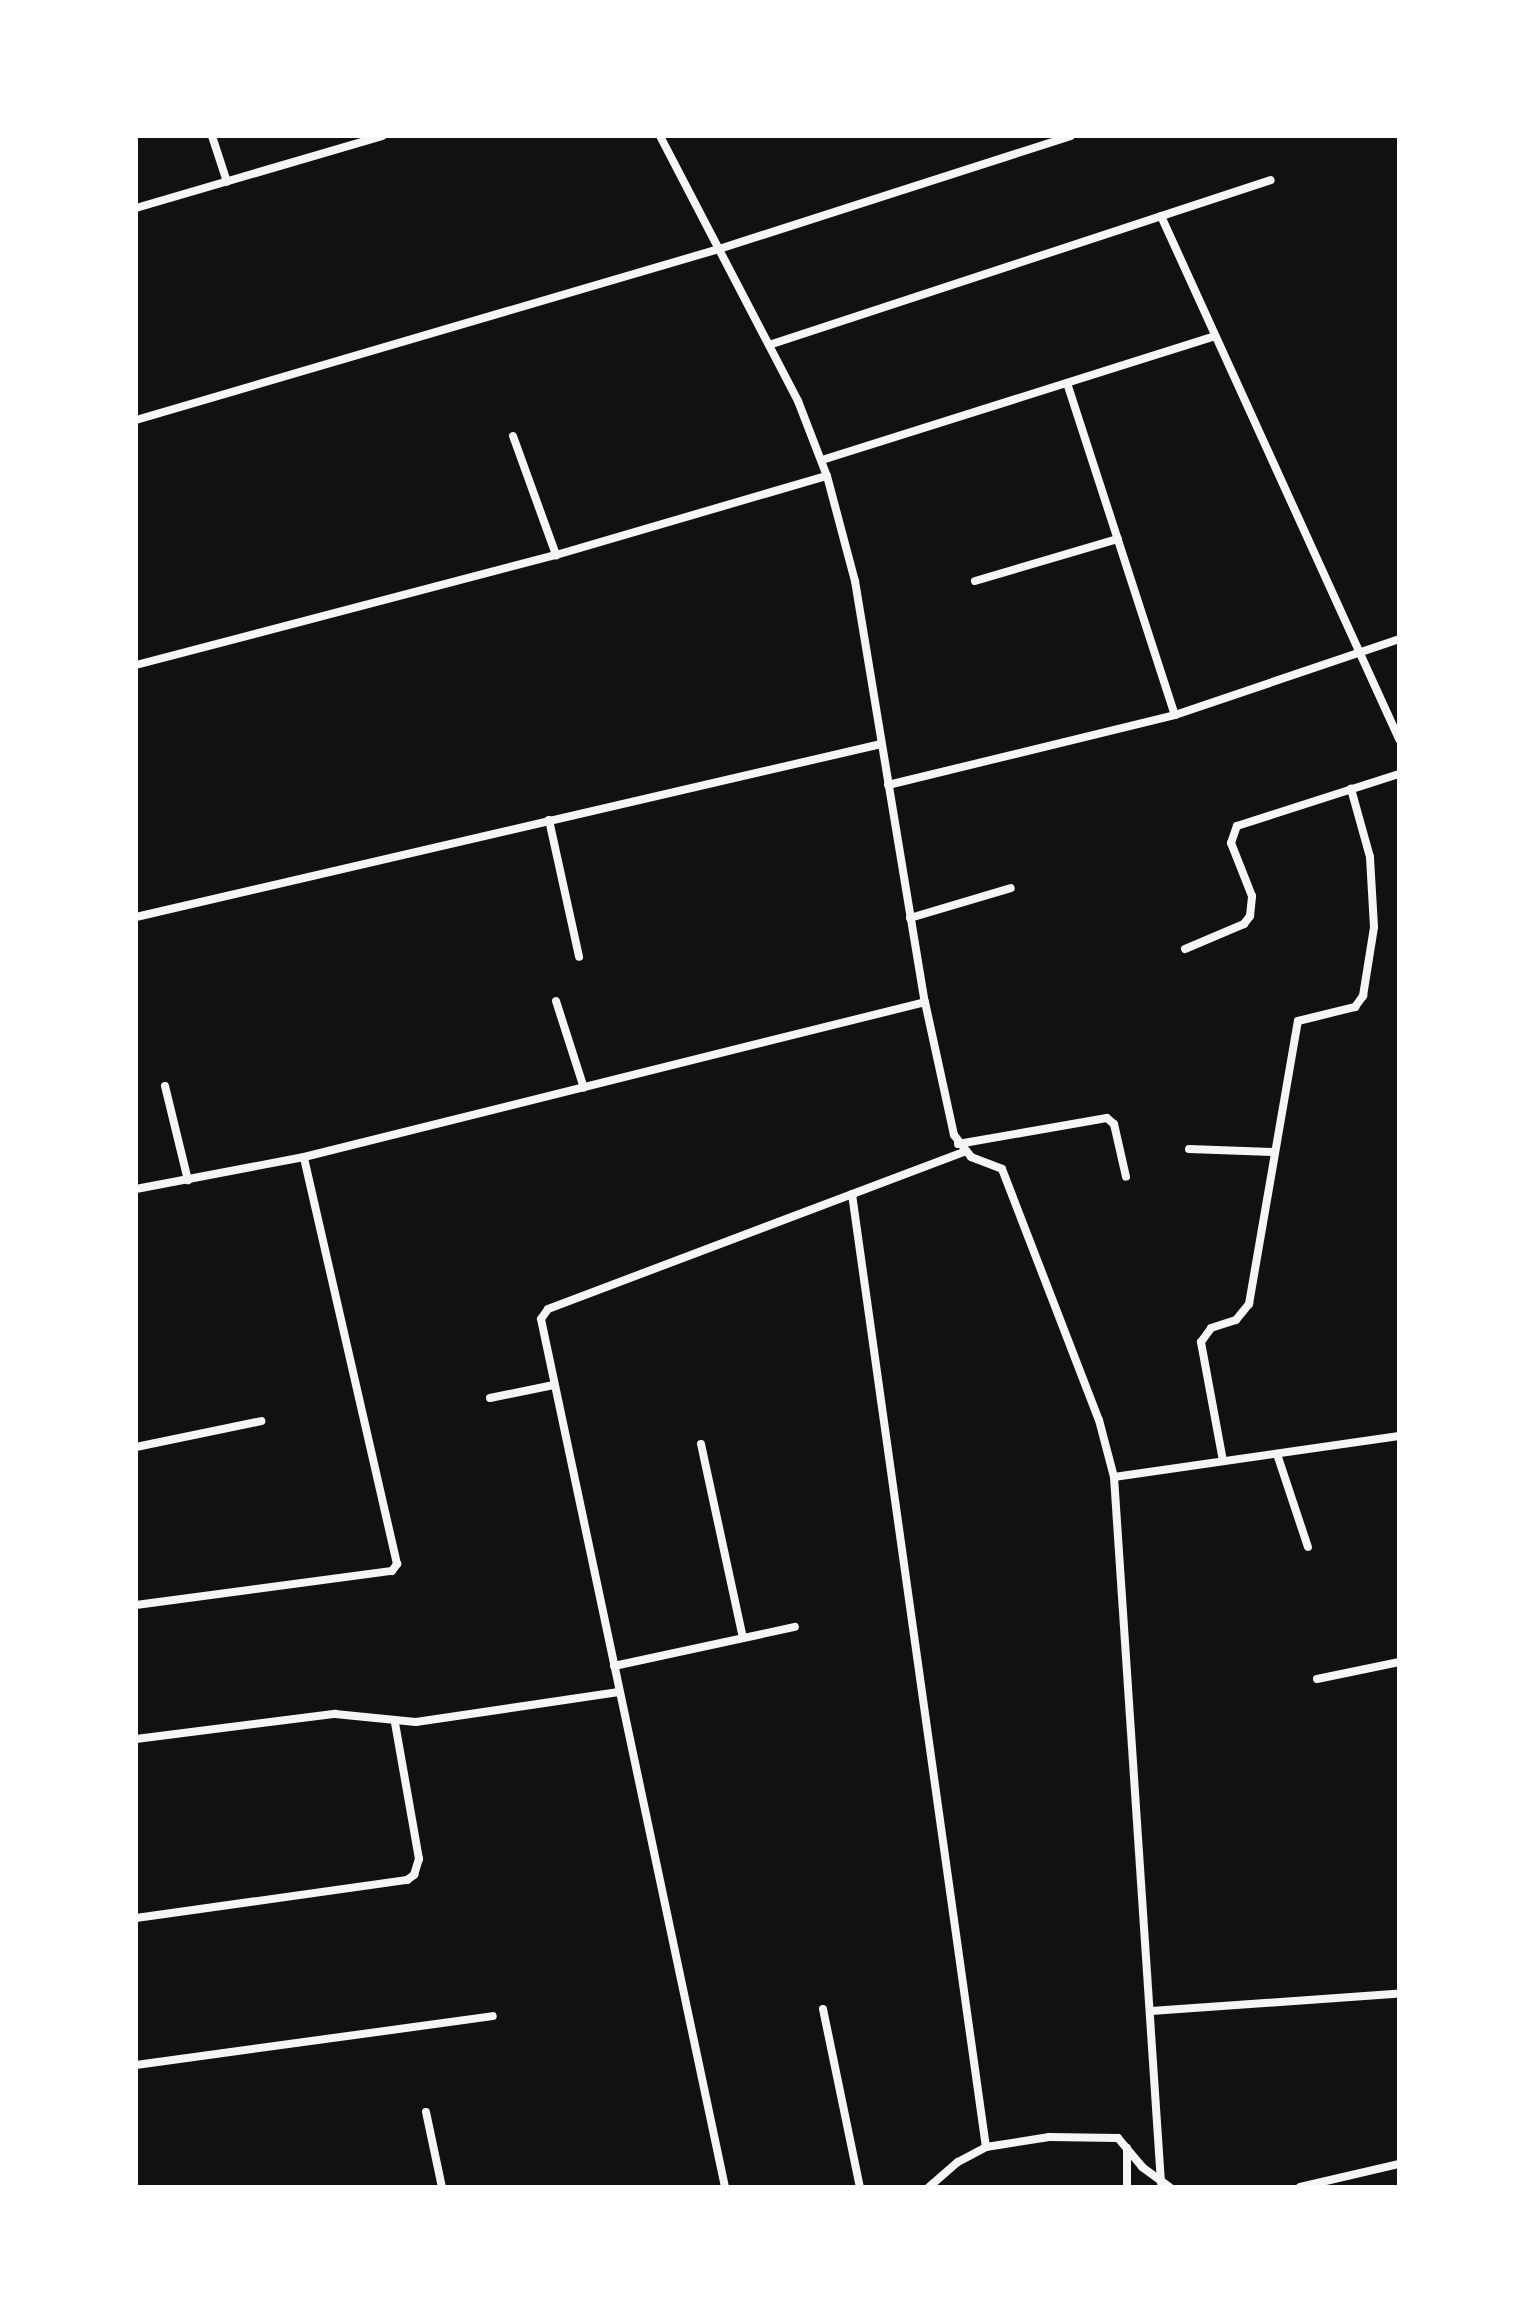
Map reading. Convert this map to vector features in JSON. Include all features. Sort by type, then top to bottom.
[{"type":"street","points":[[212,136],[227,182]]},
{"type":"street","points":[[136,208],[383,136]]},
{"type":"street","points":[[660,136],[769,345],[822,460],[855,581],[925,1002],[961,1148],[1002,1169],[1099,1420],[1114,1477],[1161,2182]]},
{"type":"street","points":[[136,420],[719,249],[1070,136]]},
{"type":"street","points":[[769,345],[1271,180]]},
{"type":"street","points":[[1161,216],[1399,739]]},
{"type":"street","points":[[822,460],[1215,336]]},
{"type":"street","points":[[1067,383],[1175,715]]},
{"type":"street","points":[[513,436],[556,555]]},
{"type":"street","points":[[136,665],[556,555],[827,476]]},
{"type":"street","points":[[975,581],[1118,539]]},
{"type":"street","points":[[888,785],[1175,715],[1361,655],[1399,639]]},
{"type":"street","points":[[136,917],[881,744]]},
{"type":"street","points":[[1185,949],[1244,924],[1250,916],[1252,896],[1231,843],[1237,826],[1399,774]]},
{"type":"street","points":[[1223,1461],[1201,1342],[1211,1328],[1236,1320],[1249,1304],[1298,1021],[1355,1007],[1363,996],[1373,913],[1370,857],[1351,789]]},
{"type":"street","points":[[549,820],[579,957]]},
{"type":"street","points":[[910,918],[1011,888]]},
{"type":"street","points":[[556,1001],[584,1088]]},
{"type":"street","points":[[136,1189],[304,1157],[925,1002]]},
{"type":"street","points":[[165,1086],[188,1180]]},
{"type":"street","points":[[725,2187],[541,1319],[548,1309],[852,1194],[961,1148],[1107,1118],[1114,1124],[1126,1177]]},
{"type":"street","points":[[1189,1149],[1275,1152]]},
{"type":"street","points":[[136,1605],[392,1571],[397,1564],[304,1157]]},
{"type":"street","points":[[852,1194],[986,2147]]},
{"type":"street","points":[[490,1398],[554,1385]]},
{"type":"street","points":[[136,1447],[261,1421]]},
{"type":"street","points":[[1114,1477],[1399,1436]]},
{"type":"street","points":[[701,1444],[743,1638]]},
{"type":"street","points":[[1277,1454],[1308,1547]]},
{"type":"street","points":[[614,1666],[795,1627]]},
{"type":"street","points":[[1317,1679],[1399,1662]]},
{"type":"street","points":[[136,1739],[335,1714],[395,1723],[619,1692]]},
{"type":"street","points":[[136,1918],[407,1880],[414,1875],[419,1859],[395,1723]]},
{"type":"street","points":[[1151,2011],[1396,1994]]},
{"type":"street","points":[[823,2009],[860,2187]]},
{"type":"street","points":[[136,2065],[493,2016]]},
{"type":"street","points":[[426,2112],[442,2187]]},
{"type":"street","points":[[929,2187],[986,2147],[1049,2137],[1112,2137],[1170,2187]]},
{"type":"street","points":[[1127,2147],[1127,2187]]},
{"type":"street","points":[[1300,2187],[1399,2164]]}]
